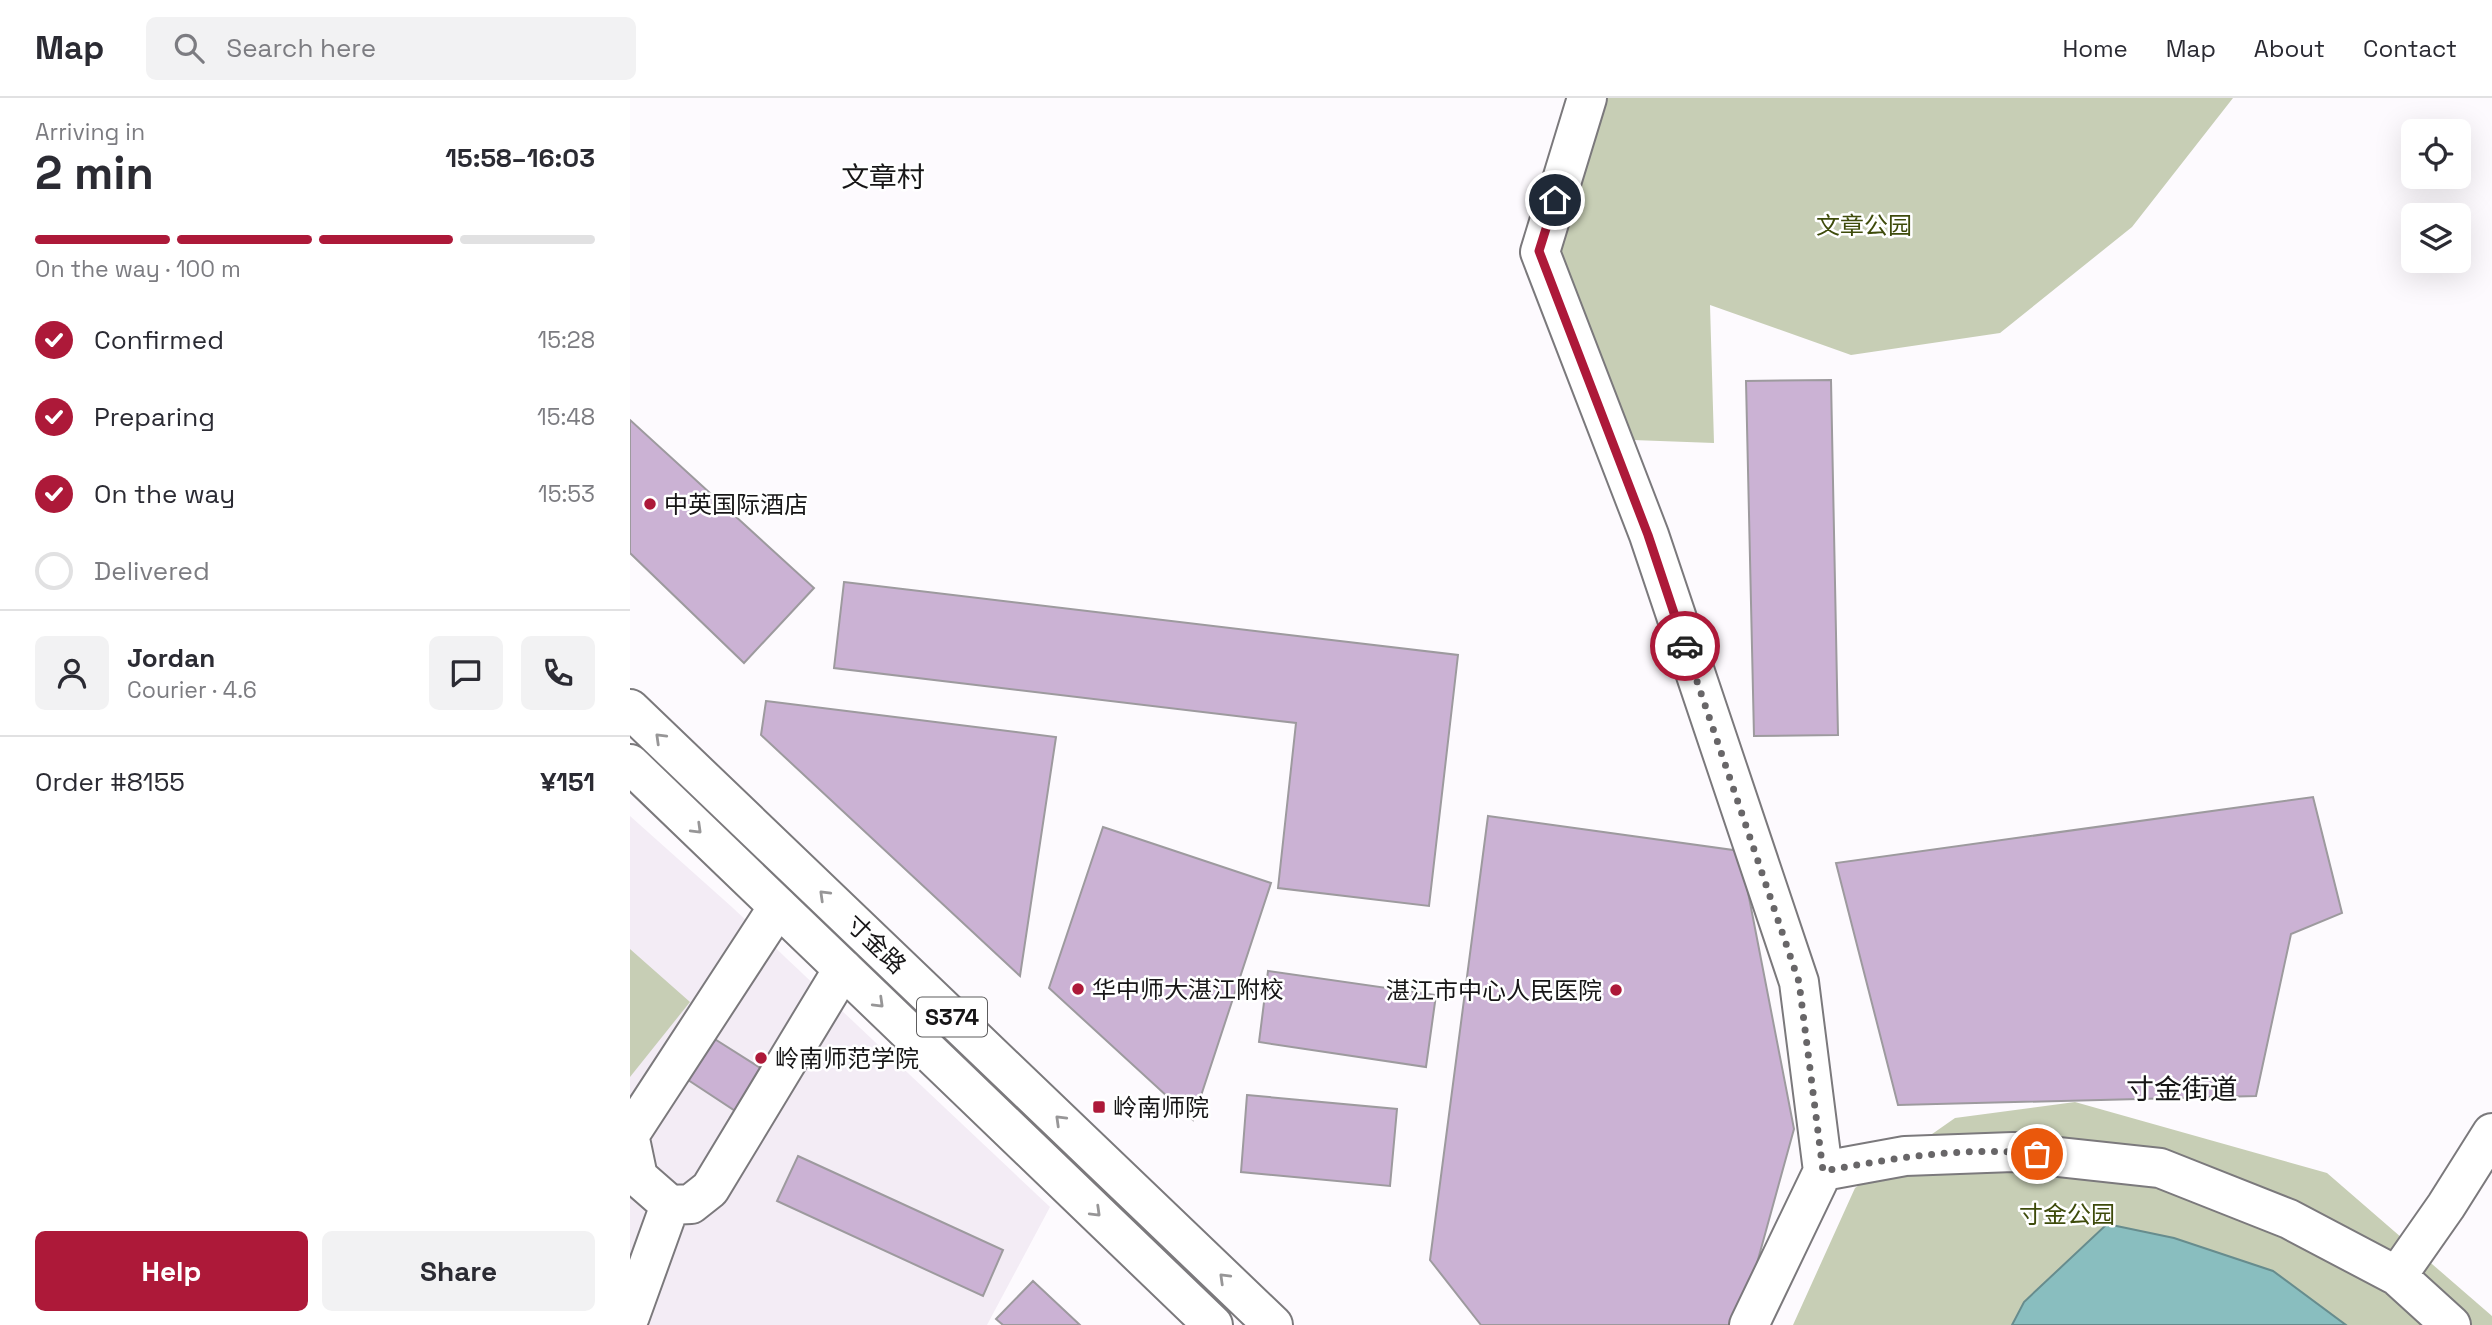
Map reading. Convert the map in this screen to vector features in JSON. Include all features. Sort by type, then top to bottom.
[{"type":"street","points":[[1587,98],[1539,251],[1648,535],[1799,982],[1823,1171],[1749,1325]]},
{"type":"street","name":"寸金路","points":[[630,709],[1273,1325]]},
{"type":"street","name":"寸金路","points":[[630,764],[1213,1325]]},
{"type":"street","points":[[778,907],[630,1137],[638,1177],[670,1205],[691,1204],[710,1189],[843,969]]},
{"type":"street","points":[[2397,1276],[2492,1133]]},
{"type":"street","points":[[1823,1171],[1905,1156],[2013,1152],[2160,1168],[2289,1219],[2397,1276],[2451,1325]]},
{"type":"street","points":[[630,1316],[670,1205]]},
{"type":"shaded area","name":"岭南师范学院","points":[[630,816],[733,908],[1050,1207],[987,1325],[630,1325]]},
{"type":"green space","name":"文章公园","points":[[1605,98],[2233,98],[2132,227],[2000,333],[1851,355],[1710,305],[1714,443],[1633,440],[1559,250]]},
{"type":"green space","points":[[630,949],[690,1002],[630,1077]]},
{"type":"green space","name":"寸金公园","points":[[2075,1102],[2327,1173],[2492,1316],[2492,1325],[1793,1325],[1855,1188],[1955,1118]]},
{"type":"water","points":[[2107,1224],[2174,1238],[2273,1271],[2346,1325],[2012,1325],[2024,1302]]},
{"type":"building","points":[[1831,380],[1838,735],[1754,736],[1746,381]]},
{"type":"building","points":[[630,420],[814,588],[744,663],[630,553]]},
{"type":"building","points":[[844,582],[1458,655],[1429,906],[1278,888],[1296,723],[834,668]]},
{"type":"building","points":[[766,701],[1056,737],[1020,976],[761,735]]},
{"type":"building","points":[[2313,797],[2342,913],[2291,934],[2256,1096],[1898,1105],[1836,863]]},
{"type":"building","name":"湛江市中心人民医院","points":[[1488,816],[1740,851],[1794,1129],[1740,1325],[1481,1325],[1430,1260]]},
{"type":"building","points":[[1103,827],[1271,883],[1193,1120],[1049,988]]},
{"type":"building","points":[[1268,971],[1436,995],[1426,1067],[1259,1042]]},
{"type":"building","points":[[702,1031],[773,1076],[746,1118],[676,1072]]},
{"type":"building","points":[[1247,1095],[1397,1109],[1390,1186],[1241,1172]]},
{"type":"building","points":[[798,1156],[1003,1250],[983,1296],[777,1201]]},
{"type":"building","points":[[1033,1281],[1080,1325],[1003,1325],[996,1319]]},
{"type":"way so far","points":[[1685,646],[1799,982],[1823,1171],[1905,1156],[2013,1152],[2037,1154]]},
{"type":"place","name":"中英国际酒店","points":[[650,504]]},
{"type":"place","name":"华中师大湛江附校","points":[[1078,989]]},
{"type":"place","name":"湛江市中心人民医院","points":[[1616,990]]},
{"type":"place","name":"岭南师范学院","points":[[761,1058]]},
{"type":"place","name":"岭南师院","points":[[1099,1107]]},
{"type":"district","name":"文章村","points":[[883,177]]},
{"type":"district","name":"寸金街道","points":[[2182,1089]]},
{"type":"route","points":[[1555,200],[1539,251],[1648,535],[1685,646]]}]
